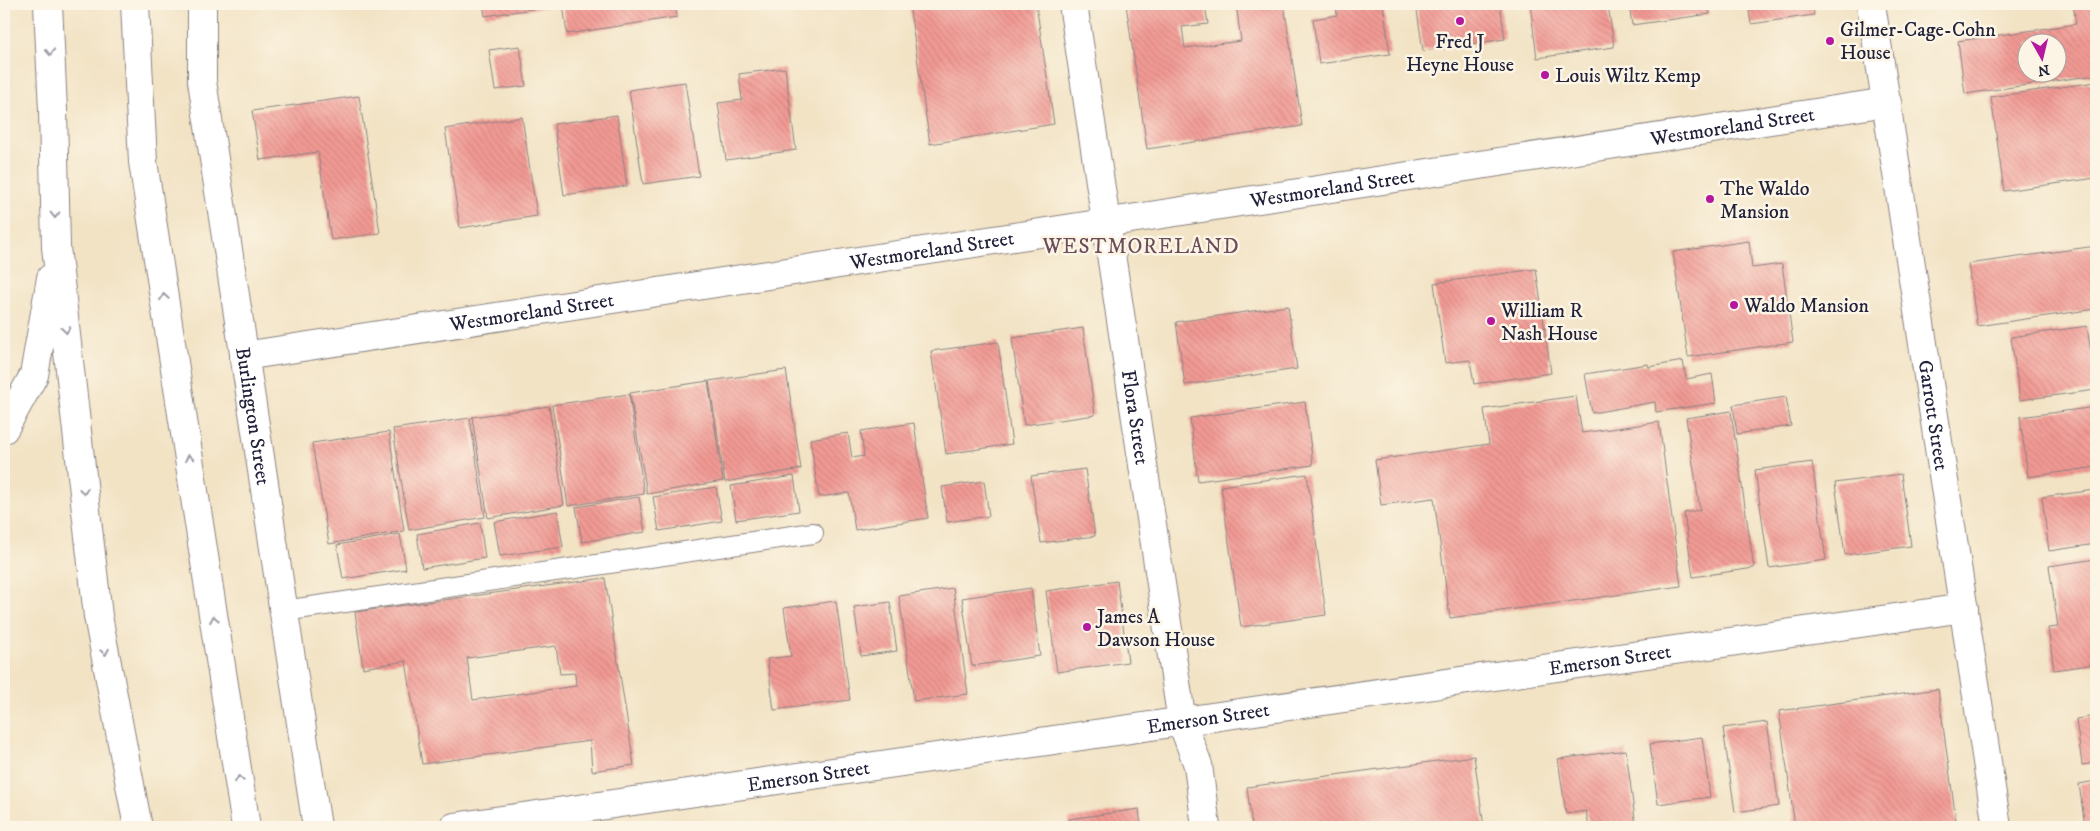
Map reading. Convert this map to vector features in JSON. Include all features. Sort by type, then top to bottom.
[{"type":"main road","points":[[48,4],[53,110],[56,247],[98,616],[138,827]]},
{"type":"main road","points":[[136,4],[143,162],[246,827]]},
{"type":"main road","name":"Burlington Street","points":[[202,4],[202,80],[317,827]]},
{"type":"main road","name":"Flora Street","points":[[1072,4],[1182,722],[1198,765],[1206,827]]},
{"type":"main road","name":"Garrott Street","points":[[1871,4],[1997,827]]},
{"type":"main road","name":"Westmoreland Street","points":[[244,356],[1887,102]]},
{"type":"main road","points":[[4,429],[34,375],[56,247]]},
{"type":"main road","name":"Emerson Street","points":[[454,827],[1964,608]]},
{"type":"lane","points":[[284,611],[813,533]]},
{"type":"building","points":[[483,4],[560,4],[560,5],[485,16]]},
{"type":"building","points":[[563,4],[675,4],[677,17],[567,34]]},
{"type":"building","points":[[909,4],[1036,4],[1054,124],[930,144]]},
{"type":"building","points":[[1126,4],[1205,4],[1208,24],[1182,27],[1185,48],[1241,41],[1236,4],[1284,4],[1302,126],[1147,149]]},
{"type":"building","points":[[1336,4],[1383,4],[1390,54],[1319,64],[1313,19],[1337,15]]},
{"type":"building","name":"Fred J Heyne House","points":[[1416,4],[1500,4],[1505,39],[1423,51]]},
{"type":"building","points":[[1530,4],[1608,4],[1614,47],[1537,58]]},
{"type":"building","points":[[1629,4],[1708,4],[1710,14],[1632,25]]},
{"type":"building","points":[[1748,4],[1813,4],[1814,15],[1751,24]]},
{"type":"building","points":[[2073,4],[2096,4],[2096,75],[2068,79],[2068,32],[2020,32],[2076,24]]},
{"type":"building","points":[[2018,32],[2018,82],[2048,82],[1965,94],[1958,41]]},
{"type":"building","points":[[520,46],[526,86],[495,90],[489,50]]},
{"type":"building","points":[[785,68],[796,150],[726,160],[718,103],[742,100],[739,74]]},
{"type":"building","points":[[685,82],[699,176],[643,184],[629,90]]},
{"type":"building","points":[[2096,82],[2096,178],[2004,191],[1991,97]]},
{"type":"building","points":[[359,96],[380,233],[331,240],[318,152],[260,160],[252,111]]},
{"type":"building","points":[[617,115],[627,186],[564,195],[554,124]]},
{"type":"building","points":[[522,117],[537,216],[460,228],[445,129]]},
{"type":"building","name":"Waldo Mansion","points":[[1749,241],[1752,268],[1782,264],[1793,342],[1688,357],[1673,252]]},
{"type":"building","points":[[2096,246],[2096,309],[1977,326],[1968,264]]},
{"type":"building","name":"William R Nash House","points":[[1536,269],[1551,373],[1474,384],[1470,360],[1445,363],[1434,283]]},
{"type":"building","points":[[1288,306],[1297,369],[1185,385],[1176,322]]},
{"type":"building","points":[[2087,326],[2096,390],[2020,400],[2011,337]]},
{"type":"building","points":[[1083,328],[1095,415],[1024,425],[1012,338]]},
{"type":"building","points":[[998,342],[1012,444],[946,454],[931,351]]},
{"type":"building","points":[[1683,361],[1686,379],[1712,374],[1716,403],[1656,412],[1655,402],[1592,413],[1585,374],[1648,364],[1649,367]]},
{"type":"building","points":[[786,370],[801,469],[725,482],[709,381]]},
{"type":"building","points":[[708,381],[723,481],[647,494],[630,393]]},
{"type":"building","points":[[629,394],[644,494],[568,506],[552,405]]},
{"type":"building","points":[[1576,396],[1582,433],[1659,422],[1681,586],[1450,618],[1434,498],[1381,505],[1375,460],[1489,444],[1484,409]]},
{"type":"building","points":[[1786,397],[1791,426],[1737,434],[1733,405]]},
{"type":"building","points":[[1305,402],[1313,465],[1198,481],[1190,418]]},
{"type":"building","points":[[549,406],[564,505],[488,518],[472,417]]},
{"type":"building","points":[[2096,407],[2096,467],[2028,477],[2020,417]]},
{"type":"building","points":[[1731,411],[1754,568],[1693,577],[1684,513],[1700,510],[1686,418]]},
{"type":"building","points":[[470,418],[485,517],[409,530],[393,429]]},
{"type":"building","points":[[914,423],[928,518],[855,530],[849,493],[819,497],[810,439],[848,433],[852,458],[864,456],[861,431]]},
{"type":"building","points":[[389,432],[404,531],[329,544],[312,443]]},
{"type":"building","points":[[1812,462],[1826,560],[1769,568],[1755,470]]},
{"type":"building","points":[[1085,469],[1095,536],[1041,543],[1031,476]]},
{"type":"building","points":[[1307,474],[1326,615],[1241,627],[1221,486]]},
{"type":"building","points":[[1901,474],[1911,546],[1845,555],[1835,483]]},
{"type":"building","points":[[794,476],[799,511],[736,520],[731,486]]},
{"type":"building","points":[[984,481],[989,516],[947,522],[942,487]]},
{"type":"building","points":[[716,487],[722,521],[659,531],[653,497]]},
{"type":"building","points":[[2096,490],[2096,544],[2049,551],[2042,497]]},
{"type":"building","points":[[639,497],[645,532],[582,542],[576,507]]},
{"type":"building","points":[[557,511],[563,547],[500,556],[494,522]]},
{"type":"building","points":[[480,523],[485,558],[422,568],[417,534]]},
{"type":"building","points":[[400,534],[406,569],[343,579],[337,545]]},
{"type":"building","points":[[2096,559],[2096,664],[2054,670],[2048,628],[2058,627],[2049,566]]},
{"type":"building","points":[[605,578],[634,765],[592,771],[590,741],[422,764],[406,661],[363,668],[355,612]],"holes":[[[556,646],[560,674],[575,673],[576,686],[473,700],[467,658]]]},
{"type":"building","name":"James A Dawson House","points":[[1117,581],[1128,662],[1057,672],[1046,591]]},
{"type":"building","points":[[953,588],[968,694],[914,701],[899,596]]},
{"type":"building","points":[[1031,588],[1040,656],[972,666],[962,598]]},
{"type":"building","points":[[836,601],[850,700],[774,710],[767,659],[791,656],[784,608]]},
{"type":"building","points":[[890,602],[897,651],[861,656],[854,607]]},
{"type":"building","points":[[1938,689],[1957,827],[1795,827],[1779,711]]},
{"type":"building","points":[[2096,716],[2096,763],[2082,765],[2076,719]]},
{"type":"building","points":[[1767,722],[1779,806],[1735,812],[1723,728]]},
{"type":"building","points":[[1702,737],[1710,797],[1658,804],[1650,744]]},
{"type":"building","points":[[1626,750],[1636,827],[1589,827],[1586,811],[1566,814],[1558,759]]},
{"type":"building","points":[[1474,756],[1484,827],[1252,827],[1247,787]]},
{"type":"building","points":[[2096,781],[2096,827],[2085,827],[2079,784]]},
{"type":"building","points":[[1139,809],[1141,827],[1070,827],[1069,819]]},
{"type":"place","name":"Fred J Heyne House","points":[[1460,21]]},
{"type":"place","name":"Gilmer-Cage-Cohn House","points":[[1830,41]]},
{"type":"place","name":"Louis Wiltz Kemp","points":[[1545,75]]},
{"type":"place","name":"The Waldo Mansion","points":[[1710,199]]},
{"type":"place","name":"Waldo Mansion","points":[[1734,305]]},
{"type":"place","name":"William R Nash House","points":[[1491,321]]},
{"type":"place","name":"James A Dawson House","points":[[1087,627]]},
{"type":"district","name":"WESTMORELAND","points":[[1141,246]]}]
